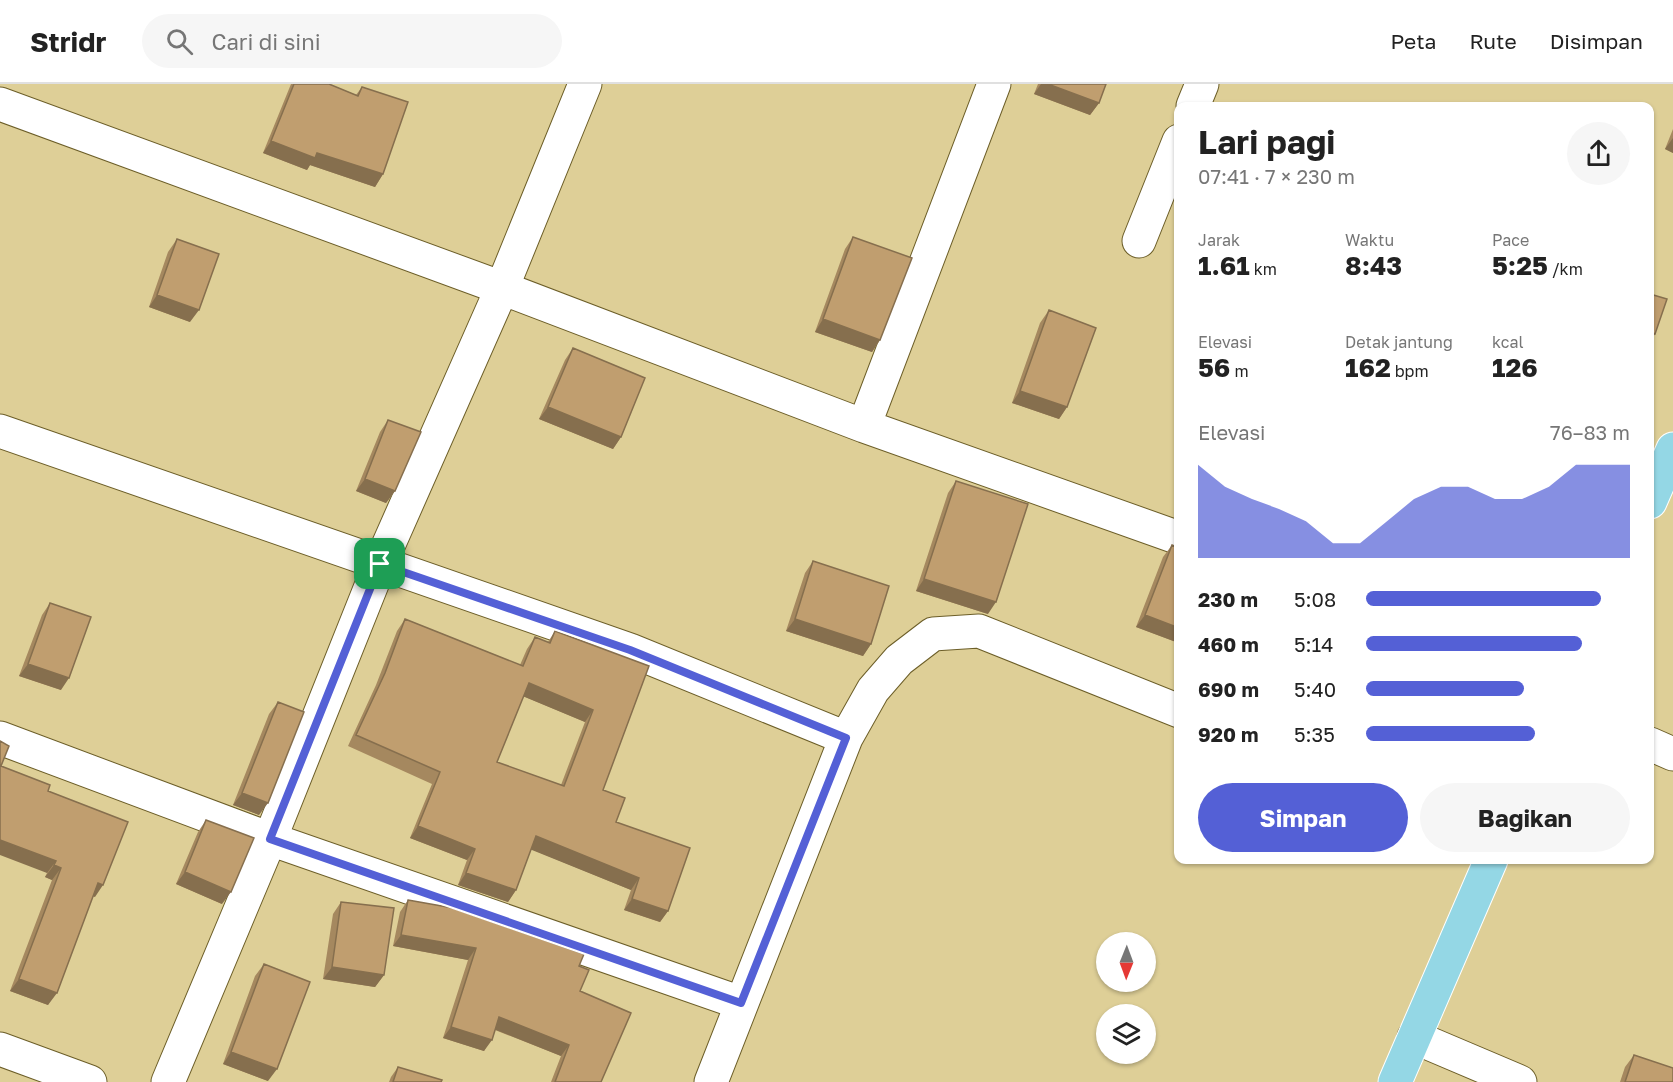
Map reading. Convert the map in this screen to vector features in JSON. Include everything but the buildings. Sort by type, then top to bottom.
[{"type":"main road","points":[[1654,493],[1673,448]]},
{"type":"main road","points":[[1395,1082],[1489,864]]},
{"type":"street","points":[[168,1082],[270,839],[380,564],[502,288],[585,84]]},
{"type":"street","points":[[864,426],[994,84]]},
{"type":"street","points":[[1195,102],[1202,84]]},
{"type":"street","points":[[0,104],[502,288],[864,426],[1174,536]]},
{"type":"street","points":[[1139,241],[1174,154]]},
{"type":"street","points":[[0,431],[630,650],[846,738]]},
{"type":"street","points":[[711,1082],[846,738],[873,690],[899,660],[933,634],[979,631],[1174,709]]},
{"type":"street","points":[[0,738],[270,839],[741,1003]]},
{"type":"street","points":[[1654,746],[1673,754]]},
{"type":"street","points":[[1414,1036],[1520,1082]]},
{"type":"street","points":[[0,1049],[90,1082]]},
{"type":"route","points":[[380,564],[630,650],[846,738],[741,1003],[270,839],[380,564]]}]
